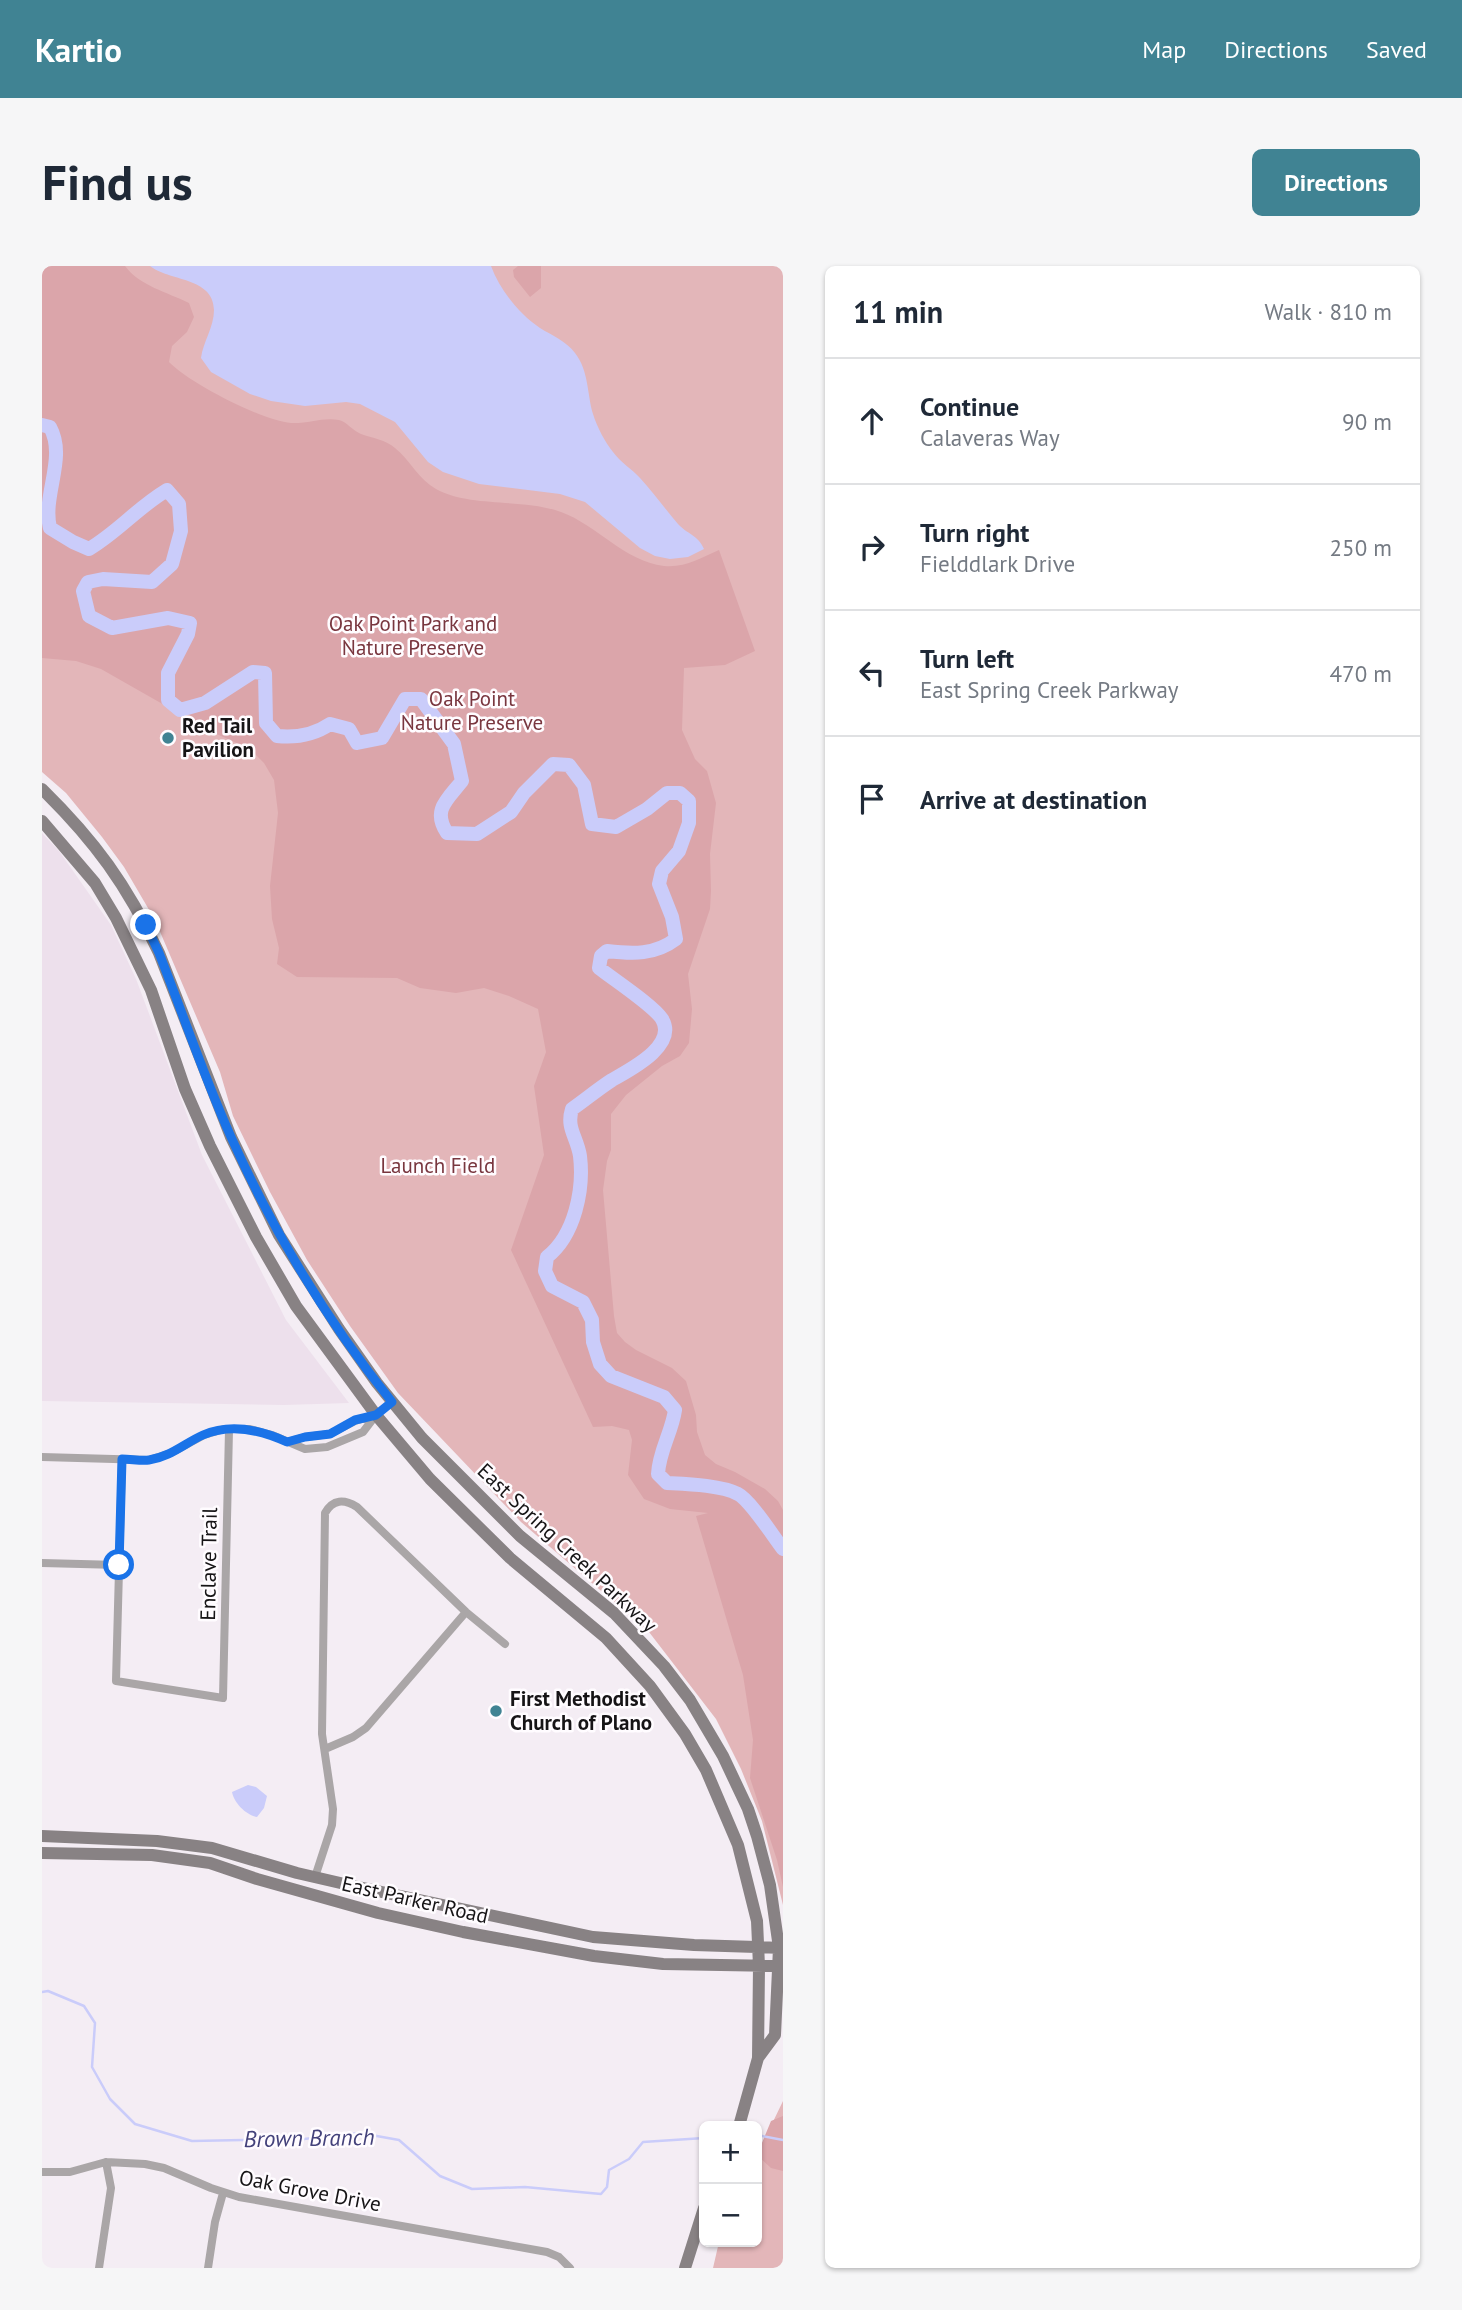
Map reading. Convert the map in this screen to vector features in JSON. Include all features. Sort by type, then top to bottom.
[{"type":"main road","name":"East Spring Creek Parkway","points":[[42,789],[81,828],[128,893],[159,953],[231,1137],[279,1235],[339,1329],[422,1438],[488,1506],[562,1572],[614,1613],[664,1666],[690,1700],[723,1755],[748,1809],[757,1836],[770,1885],[781,1948],[775,2035],[758,2058]]},
{"type":"main road","name":"East Spring Creek Parkway","points":[[42,821],[94,883],[116,918],[151,990],[185,1089],[236,1200],[296,1306],[376,1415],[430,1479],[510,1558],[606,1638],[650,1686],[685,1734],[706,1770],[738,1845],[757,1921],[758,2058]]},
{"type":"main road","points":[[166,1035],[188,1027]]},
{"type":"main road","points":[[376,1415],[392,1402]]},
{"type":"main road","points":[[548,1590],[562,1572]]},
{"type":"main road","name":"East Parker Road","points":[[42,1836],[164,1842],[212,1848],[315,1877],[593,1937],[781,1948]]},
{"type":"main road","points":[[86,1838],[87,1853]]},
{"type":"main road","points":[[162,1856],[164,1842]]},
{"type":"main road","points":[[210,1863],[212,1848]]},
{"type":"main road","name":"East Parker Road","points":[[42,1853],[162,1856],[210,1863],[378,1913],[512,1941],[625,1960],[682,1965],[781,1966]]},
{"type":"main road","points":[[310,1894],[315,1877]]},
{"type":"main road","points":[[512,1941],[517,1922]]},
{"type":"main road","points":[[740,2121],[758,2058]]},
{"type":"main road","points":[[685,2268],[699,2224]]},
{"type":"street","points":[[287,1442],[330,1434],[355,1420],[376,1415]]},
{"type":"street","points":[[42,1457],[149,1460],[171,1453],[204,1435],[250,1429],[305,1449],[334,1445],[363,1432],[376,1415]]},
{"type":"street","name":"Enclave Trail","points":[[119,1565],[116,1681],[223,1698],[229,1430]]},
{"type":"street","points":[[42,1563],[119,1565],[122,1459]]},
{"type":"street","points":[[315,1877],[332,1825],[333,1809],[322,1734],[325,1513],[329,1506],[337,1501],[348,1502],[357,1507],[466,1612],[505,1644]]},
{"type":"street","points":[[325,1749],[366,1728],[466,1612]]},
{"type":"street","points":[[99,2268],[111,2188],[106,2162]]},
{"type":"street","name":"Oak Grove Drive","points":[[42,2172],[69,2172],[106,2162],[154,2166],[223,2193],[259,2201],[547,2252],[570,2268]]},
{"type":"street","points":[[208,2268],[223,2193]]},
{"type":"shaded area","points":[[42,833],[59,851],[111,925],[136,979],[202,1155],[286,1320],[349,1403],[284,1405],[42,1401]]},
{"type":"green space","name":"Oak Point Park and Nature Preserve","points":[[42,266],[783,266],[783,1905],[762,1821],[741,1769],[716,1719],[649,1632],[521,1522],[398,1393],[350,1326],[307,1260],[233,1116],[220,1072],[155,920],[124,867],[102,837],[66,793],[42,772]]},
{"type":"green space","name":"Oak Point Nature Preserve","points":[[42,266],[125,266],[146,284],[189,303],[194,317],[187,332],[172,346],[169,362],[179,371],[227,400],[279,421],[342,421],[358,433],[391,445],[430,485],[450,495],[481,501],[531,505],[561,512],[587,525],[636,557],[664,566],[686,564],[719,550],[755,651],[725,665],[684,668],[682,730],[695,759],[707,771],[716,803],[710,854],[710,909],[688,974],[692,1009],[689,1043],[680,1056],[662,1066],[626,1095],[611,1114],[611,1150],[603,1190],[617,1333],[636,1350],[672,1368],[686,1381],[705,1455],[716,1464],[765,1489],[783,1510],[783,1887],[750,1778],[753,1740],[743,1675],[696,1516],[708,1513],[670,1509],[644,1499],[628,1475],[632,1440],[629,1430],[612,1426],[593,1427],[511,1250],[544,1155],[534,1086],[546,1052],[538,1009],[484,988],[456,993],[420,988],[397,978],[297,977],[277,964],[279,948],[272,919],[270,886],[278,813],[274,780],[264,763],[250,749],[210,731],[101,669],[76,661],[42,658]]},
{"type":"green space","points":[[518,266],[541,266],[541,288],[530,297],[514,277],[513,270]]},
{"type":"green space","points":[[783,2101],[783,2268],[713,2268],[718,2247],[762,2247],[762,2145]]},
{"type":"green space","points":[[783,2116],[783,2171],[771,2168],[762,2160],[762,2143],[771,2121]]},
{"type":"water","points":[[150,266],[491,266],[518,309],[575,353],[585,375],[595,419],[607,444],[678,524],[699,541],[704,549],[688,557],[670,559],[655,556],[640,548],[585,502],[560,494],[479,484],[443,472],[428,462],[395,422],[360,404],[346,402],[305,406],[271,401],[250,394],[211,372],[201,358],[214,316],[212,299],[207,291]]},
{"type":"water","points":[[248,1785],[256,1787],[267,1796],[264,1808],[257,1817],[241,1808],[232,1792]]},
{"type":"waterway","points":[[42,425],[50,427],[56,451],[48,515],[50,528],[73,542],[89,549],[167,490],[179,504],[181,531],[172,564],[152,582],[103,579],[88,582],[83,591],[89,616],[112,628],[168,618],[190,623],[188,634],[168,673],[168,700],[180,710],[205,703],[253,672],[265,673],[266,723],[277,736],[305,735],[330,724],[349,729],[357,743],[382,738],[405,699],[421,699],[454,744],[462,781],[441,811],[447,833],[477,834],[511,812],[524,793],[553,764],[569,765],[584,785],[592,824],[616,827],[647,809],[667,793],[680,793],[689,801],[689,823],[679,851],[662,871],[659,884],[672,917],[676,939],[652,951],[607,951],[601,956],[599,968],[658,1014],[665,1029],[663,1039],[658,1048],[640,1063],[572,1109],[571,1127],[580,1156],[579,1197],[565,1237],[547,1257],[545,1271],[552,1286],[583,1302],[592,1320],[593,1342],[600,1364],[611,1376],[664,1397],[675,1410],[658,1474],[667,1483],[713,1487],[738,1494],[755,1511],[783,1549]]},
{"type":"waterway","name":"Brown Branch","points":[[42,1992],[48,1991],[84,2006],[95,2023],[92,2067],[110,2099],[135,2124],[192,2141],[304,2139],[360,2133],[399,2140],[440,2176],[472,2189],[525,2187],[601,2194],[607,2187],[609,2170],[629,2159],[643,2142],[699,2138]]},
{"type":"waterway","name":"Brown Branch","points":[[762,2136],[783,2140]]},
{"type":"place","name":"Red Tail Pavilion","points":[[168,738]]},
{"type":"place","name":"First Methodist Church of Plano","points":[[496,1711]]},
{"type":"route","points":[[119,1565],[122,1459],[149,1460],[224,1429],[250,1429],[287,1442],[330,1434],[355,1420],[376,1415],[392,1402],[339,1329],[279,1235],[231,1137],[146,925]]},
{"type":"park label","name":"Launch Field","points":[[438,1166]]}]
